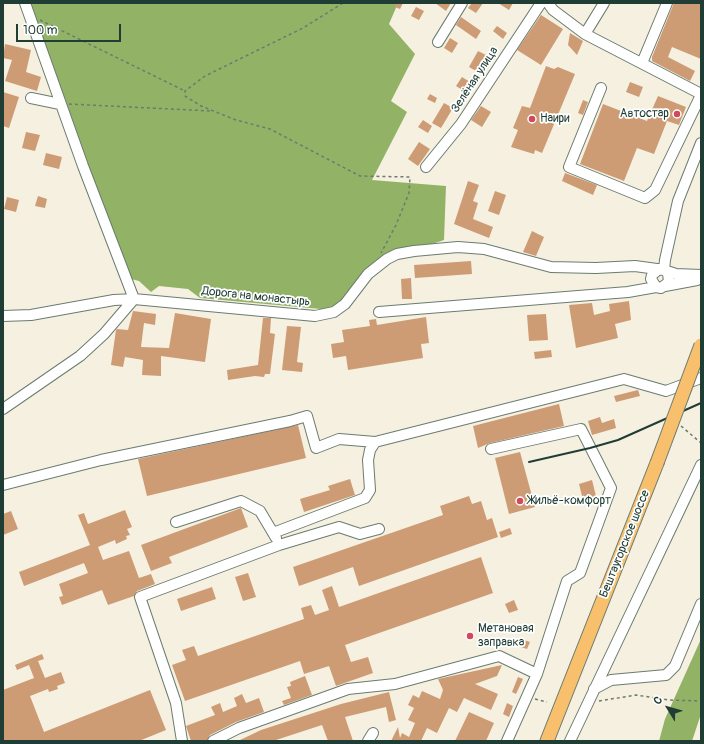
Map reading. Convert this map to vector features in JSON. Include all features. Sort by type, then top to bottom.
[{"type":"main road","name":"Бештаугорское шоссе","points":[[547,741],[657,462],[701,345]]},
{"type":"street","points":[[3,409],[80,356],[104,334],[134,299],[60,104],[25,3]]},
{"type":"street","points":[[438,42],[462,3]]},
{"type":"street","name":"Зелёная улица","points":[[426,168],[461,124],[541,3]]},
{"type":"street","points":[[548,3],[553,10],[585,34],[701,95],[655,190],[645,198],[569,167],[601,88]]},
{"type":"street","points":[[585,34],[604,3]]},
{"type":"street","points":[[642,63],[667,3]]},
{"type":"street","points":[[31,98],[60,104]]},
{"type":"street","points":[[662,270],[678,201],[701,143]]},
{"type":"street","name":"Дорога на монастырь","points":[[3,316],[31,315],[114,300],[134,299],[315,316],[334,312],[345,304],[368,274],[387,258],[397,254],[445,247],[484,249],[551,267],[596,268],[624,266],[662,270],[676,274],[701,275]]},
{"type":"street","points":[[624,266],[634,269],[658,286]]},
{"type":"street","points":[[658,286],[652,275],[662,270]]},
{"type":"street","points":[[658,286],[669,278],[662,270]]},
{"type":"street","points":[[379,312],[628,292],[701,279]]},
{"type":"street","points":[[3,485],[101,460],[290,421],[307,416],[316,448],[339,439],[375,442],[624,379],[666,391],[701,378]]},
{"type":"street","points":[[491,449],[582,429],[611,488],[580,574],[566,581],[537,674],[507,741]]},
{"type":"street","points":[[273,533],[365,498],[370,490],[368,460],[370,450],[375,442]]},
{"type":"street","points":[[570,741],[701,465]]},
{"type":"street","points":[[176,522],[242,501],[260,511],[280,545]]},
{"type":"street","points":[[182,741],[176,703],[140,597],[280,545],[339,527],[360,534],[379,529]]},
{"type":"street","points":[[594,689],[611,680],[666,675],[675,666],[701,604]]},
{"type":"street","points":[[214,741],[239,728],[348,689],[395,684],[499,656],[537,674]]},
{"type":"path","points":[[185,91],[205,76],[303,28],[343,3]]},
{"type":"path","points":[[29,15],[185,91]]},
{"type":"path","points":[[185,91],[185,96],[201,106],[270,129],[360,176],[410,177],[409,192],[396,225],[378,259]]},
{"type":"path","points":[[60,104],[213,111]]},
{"type":"path","points":[[676,422],[701,443]]},
{"type":"path","points":[[587,703],[636,695],[670,700],[701,701]]},
{"type":"path","points":[[527,696],[547,702]]},
{"type":"green space","points":[[23,3],[398,3],[389,24],[415,54],[391,101],[407,112],[372,180],[446,186],[444,240],[370,265],[343,311],[200,298],[188,289],[159,286],[151,292],[139,281],[127,278]]},
{"type":"green space","points":[[701,639],[701,714],[692,741],[659,741],[665,719]]},
{"type":"building","points":[[397,3],[403,3],[400,9],[395,7]]},
{"type":"building","points":[[435,3],[451,3],[446,11]]},
{"type":"building","points":[[472,3],[483,3],[476,13],[468,8]]},
{"type":"building","points":[[498,3],[513,3],[509,10]]},
{"type":"building","points":[[674,3],[701,3],[701,59],[672,47],[668,57],[695,71],[690,81],[652,61],[652,57]]},
{"type":"building","points":[[416,7],[424,11],[419,20],[411,16]]},
{"type":"building","points":[[541,15],[563,29],[541,65],[517,50]]},
{"type":"building","points":[[461,17],[481,31],[476,39],[456,25]]},
{"type":"building","points":[[497,26],[507,33],[503,39],[493,31]]},
{"type":"building","points":[[570,33],[583,41],[577,55],[568,45]]},
{"type":"building","points":[[450,38],[458,43],[452,53],[444,48]]},
{"type":"building","points":[[5,44],[31,50],[26,72],[41,77],[37,91],[5,81],[12,60],[3,58]]},
{"type":"building","points":[[478,51],[486,55],[476,71],[469,67]]},
{"type":"building","name":"Наири","points":[[546,66],[554,69],[558,67],[575,74],[542,153],[535,150],[534,154],[511,147],[518,130],[513,128],[522,106],[530,108]]},
{"type":"building","points":[[462,77],[470,82],[464,91],[456,86]]},
{"type":"building","points":[[630,82],[643,87],[639,97],[626,92]]},
{"type":"building","points":[[3,92],[19,97],[9,128],[3,126]]},
{"type":"building","points":[[430,94],[437,98],[435,103],[427,99]]},
{"type":"building","points":[[658,96],[686,107],[679,125],[667,121],[654,154],[637,148],[624,181],[580,164],[603,104],[647,121]]},
{"type":"building","points":[[583,100],[588,102],[583,115],[578,113]]},
{"type":"building","points":[[444,103],[453,108],[441,128],[432,123]]},
{"type":"building","points":[[481,106],[491,112],[482,127],[471,120]]},
{"type":"building","points":[[423,120],[432,126],[428,133],[418,127]]},
{"type":"building","points":[[26,132],[40,135],[35,151],[22,148]]},
{"type":"building","points":[[419,142],[430,149],[418,166],[408,159]]},
{"type":"building","points":[[46,153],[62,157],[59,169],[43,165]]},
{"type":"building","points":[[565,173],[597,185],[593,195],[562,181]]},
{"type":"building","points":[[468,181],[479,185],[473,201],[478,203],[473,219],[493,227],[489,238],[454,224]]},
{"type":"building","points":[[495,191],[506,195],[499,215],[488,211]]},
{"type":"building","points":[[38,196],[47,199],[45,208],[35,206]]},
{"type":"building","points":[[7,197],[19,200],[16,212],[4,209]]},
{"type":"building","points":[[532,231],[544,237],[536,256],[523,252]]},
{"type":"building","points":[[471,261],[472,274],[415,278],[414,265]]},
{"type":"building","points":[[411,278],[412,299],[402,299],[401,279]]},
{"type":"building","points":[[629,301],[631,320],[615,324],[618,338],[576,348],[569,305],[592,303],[594,315],[610,311],[609,304]]},
{"type":"building","points":[[133,311],[156,314],[155,325],[144,323],[141,347],[169,348],[175,313],[211,319],[205,362],[161,356],[161,376],[142,375],[143,360],[125,357],[123,367],[111,365],[116,330],[128,330]]},
{"type":"building","points":[[546,314],[548,340],[529,341],[527,315]]},
{"type":"building","points":[[426,317],[429,343],[421,344],[423,358],[348,370],[346,356],[333,358],[331,344],[344,342],[342,330],[370,326],[369,320],[376,319],[377,325]]},
{"type":"building","points":[[263,318],[271,318],[270,333],[275,334],[270,374],[265,374],[264,377],[255,376],[228,380],[227,370],[258,365]]},
{"type":"building","points":[[287,326],[301,327],[297,362],[303,363],[302,372],[282,370]]},
{"type":"building","points":[[551,350],[552,357],[535,359],[534,352]]},
{"type":"building","points":[[638,390],[640,396],[616,402],[614,396]]},
{"type":"building","points":[[559,404],[564,426],[490,443],[478,448],[473,426]]},
{"type":"building","points":[[600,417],[602,423],[614,419],[616,428],[592,435],[588,421]]},
{"type":"building","points":[[298,425],[306,458],[147,496],[138,459]]},
{"type":"building","points":[[520,452],[535,507],[509,514],[495,458]]},
{"type":"building","points":[[350,479],[355,495],[304,512],[300,499],[330,490],[328,486]]},
{"type":"building","points":[[592,480],[596,496],[583,500],[579,484]]},
{"type":"building","points":[[469,496],[472,504],[481,501],[487,520],[492,518],[498,537],[359,586],[353,567],[299,586],[293,567],[443,515],[440,506]]},
{"type":"building","points":[[241,508],[248,527],[169,557],[172,563],[151,571],[141,545]]},
{"type":"building","points":[[125,510],[132,527],[127,529],[130,535],[126,536],[127,539],[116,544],[115,540],[98,547],[103,560],[129,551],[139,578],[151,574],[155,584],[137,591],[134,596],[108,605],[102,590],[62,605],[59,597],[63,596],[59,584],[88,573],[84,563],[24,586],[19,572],[90,545],[78,515],[84,513],[88,524]]},
{"type":"building","points":[[11,511],[18,529],[3,535],[3,514]]},
{"type":"building","points":[[510,528],[512,534],[501,538],[499,532]]},
{"type":"building","points":[[481,557],[493,593],[345,645],[351,662],[368,657],[373,673],[336,686],[329,666],[304,674],[300,661],[185,701],[172,665],[186,660],[182,650],[194,646],[198,656],[304,619],[301,608],[311,605],[315,615],[329,610],[322,590],[332,586],[339,607]]},
{"type":"building","points":[[248,573],[256,597],[243,601],[235,577]]},
{"type":"building","points":[[212,587],[216,599],[181,611],[177,599]]},
{"type":"building","points":[[514,600],[518,610],[509,613],[505,604]]},
{"type":"building","points":[[521,639],[530,642],[527,649],[518,646]]},
{"type":"building","points":[[42,654],[44,659],[38,661],[45,678],[61,672],[65,683],[57,686],[58,689],[49,692],[48,689],[30,696],[44,732],[150,690],[166,730],[139,741],[3,741],[3,690],[34,678],[29,665],[17,670],[15,665]]},
{"type":"building","points":[[502,665],[497,676],[475,684],[498,694],[491,710],[464,698],[457,712],[449,708],[437,733],[427,728],[421,741],[391,741],[398,727],[400,738],[402,733],[409,737],[415,723],[408,720],[414,708],[408,705],[413,695],[419,698],[422,691],[440,699],[443,690],[438,679]]},
{"type":"building","points":[[305,676],[312,695],[284,705],[282,701],[291,698],[287,687],[291,686],[290,682]]},
{"type":"building","points":[[518,677],[523,679],[516,694],[512,692]]},
{"type":"building","points":[[389,692],[396,720],[389,722],[386,707],[345,717],[353,741],[328,741],[322,725],[273,741],[238,741],[261,730],[341,704]]},
{"type":"building","points":[[242,694],[246,703],[259,698],[264,712],[236,722],[210,735],[207,740],[191,741],[186,726],[215,715],[211,707],[220,703],[223,712],[237,706],[234,698]]},
{"type":"building","points":[[507,703],[513,706],[509,717],[503,714]]},
{"type":"building","points":[[469,712],[494,723],[486,741],[455,741]]},
{"type":"railway","points":[[529,462],[618,440],[701,403]]},
{"type":"place","name":"Автостар","points":[[677,114]]},
{"type":"place","name":"Наири","points":[[532,119]]},
{"type":"place","name":"Жильё-комфорт","points":[[520,501]]},
{"type":"place","name":"Метановая заправка","points":[[470,636]]}]
